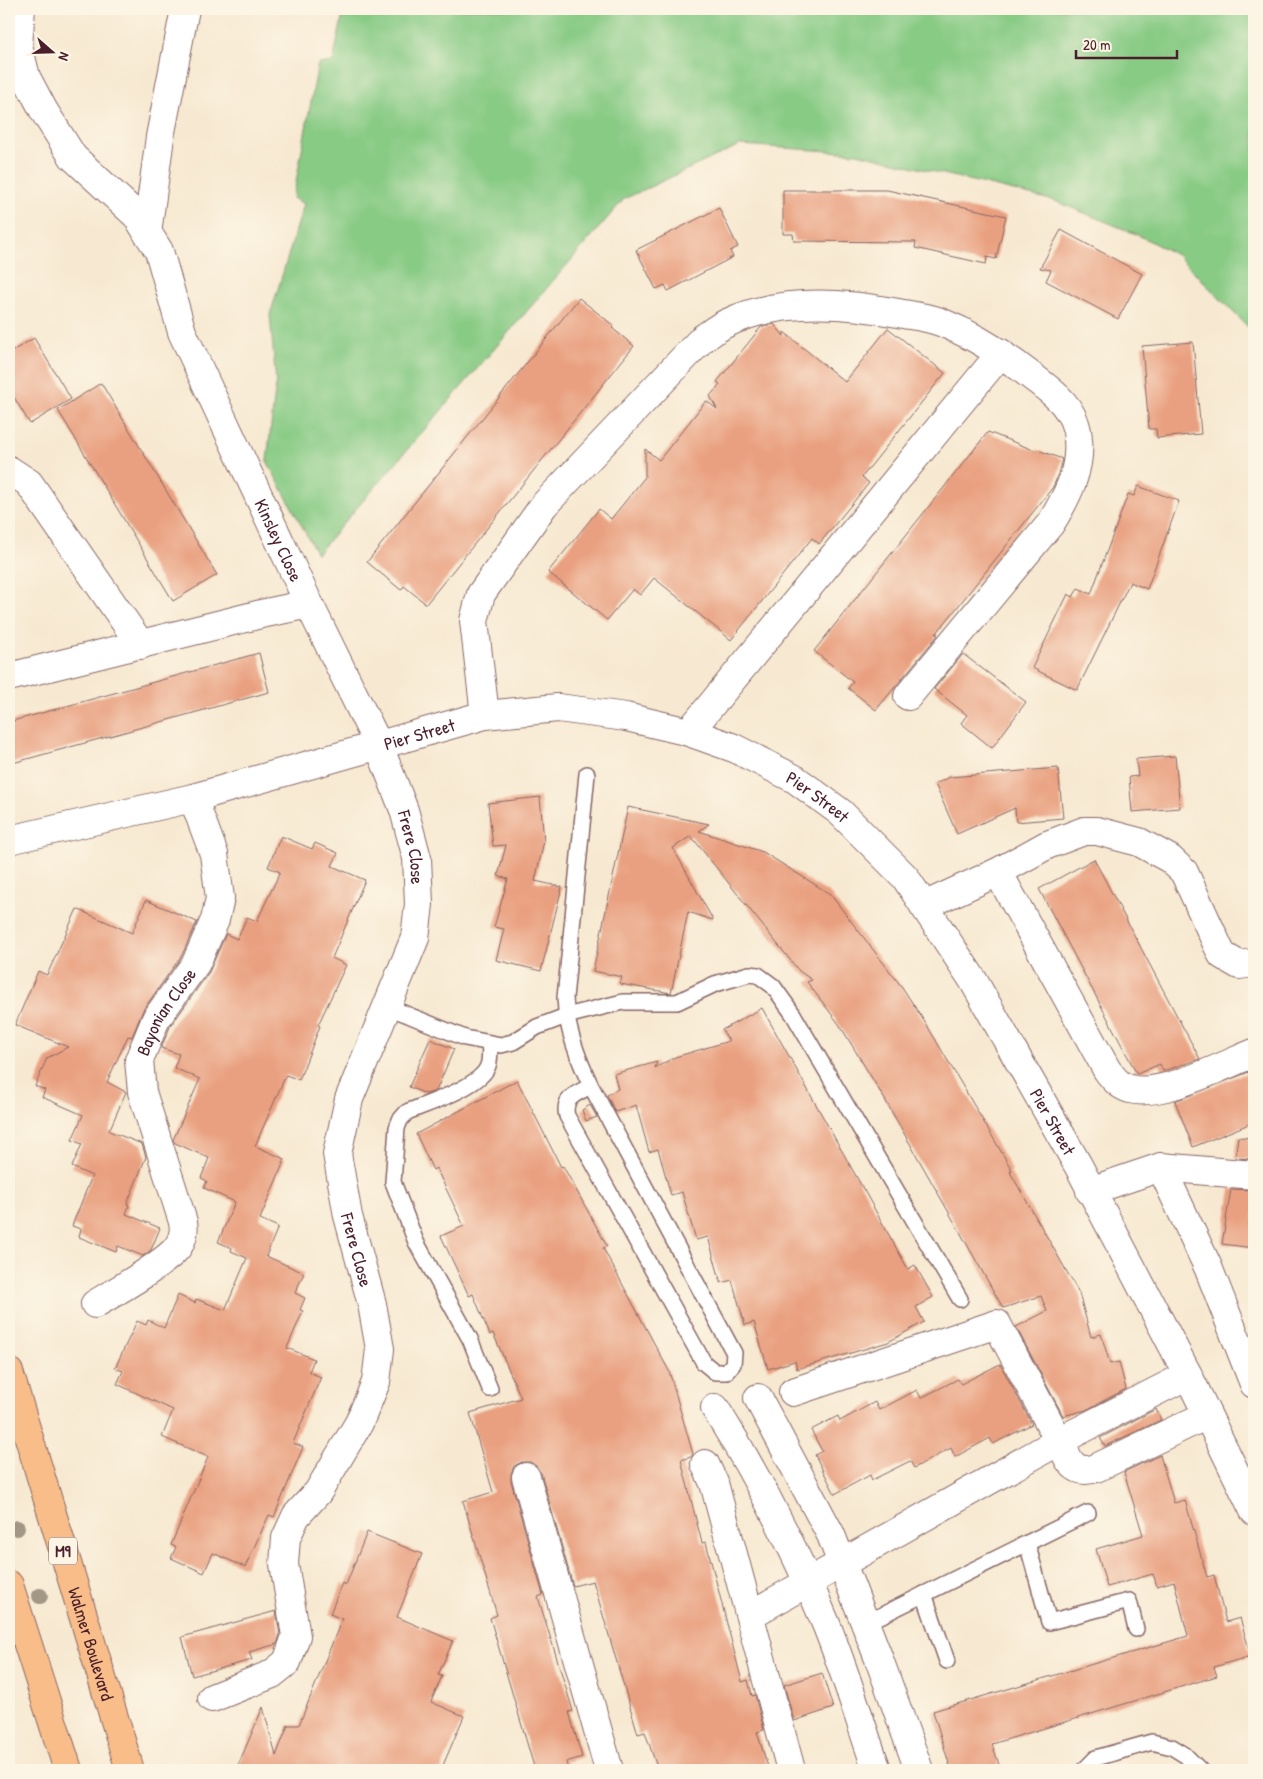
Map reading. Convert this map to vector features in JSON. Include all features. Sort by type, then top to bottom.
[{"type":"main road","name":"Walmer Boulevard","points":[[9,1372],[130,1770]]},
{"type":"main road","points":[[9,1585],[68,1770]]},
{"type":"street","name":"Kinsley Close","points":[[21,9],[18,45],[26,77],[44,111],[73,157],[136,216],[159,251],[182,332],[309,604],[379,746]]},
{"type":"street","points":[[147,233],[160,137],[185,9]]},
{"type":"street","points":[[485,715],[474,621],[481,594],[544,505],[702,339],[727,323],[765,310],[798,305],[863,306],[940,322],[1002,352],[1059,396],[1072,415],[1078,438],[1077,467],[1067,498],[1051,523],[908,696]]},
{"type":"street","points":[[689,732],[1002,352]]},
{"type":"street","points":[[9,470],[28,483],[141,645]]},
{"type":"street","points":[[9,677],[261,614],[309,604]]},
{"type":"street","name":"Pier Street","points":[[9,840],[193,798],[485,715],[558,708],[626,717],[689,732],[734,748],[795,779],[833,807],[905,878],[973,980],[1090,1190],[1188,1375],[1254,1511]]},
{"type":"street","name":"Frere Close","points":[[212,1698],[272,1674],[288,1662],[294,1649],[296,1636],[291,1592],[284,1564],[286,1538],[296,1516],[318,1492],[359,1423],[376,1382],[380,1349],[348,1216],[337,1154],[349,1099],[386,1006],[416,938],[420,904],[417,858],[406,818],[379,746]]},
{"type":"street","name":"Bayonian Close","points":[[95,1304],[170,1255],[176,1249],[183,1233],[183,1222],[142,1092],[139,1060],[156,1019],[196,963],[216,920],[220,898],[214,854],[193,798]]},
{"type":"street","points":[[924,906],[998,872],[1047,845],[1084,831],[1097,831],[1139,842],[1170,859],[1184,872],[1222,955],[1239,965],[1254,963]]},
{"type":"street","points":[[998,872],[1107,1070],[1117,1083],[1129,1089],[1154,1090],[1254,1053]]},
{"type":"street","points":[[1090,1190],[1161,1167],[1254,1175]]},
{"type":"street","points":[[1161,1167],[1208,1268],[1254,1384]]},
{"type":"street","points":[[793,1392],[997,1324],[1072,1464],[1088,1471],[1207,1415]]},
{"type":"street","points":[[750,1615],[1059,1441],[1188,1375]]},
{"type":"street","points":[[758,1398],[800,1474],[842,1562],[919,1770]]},
{"type":"street","points":[[715,1408],[738,1444],[781,1523],[808,1582],[826,1625],[878,1770]]},
{"type":"street","points":[[705,1464],[714,1483],[791,1770]]},
{"type":"street","points":[[526,1478],[609,1770]]},
{"type":"lane","points":[[587,774],[565,998],[566,1016],[581,1066],[734,1353],[733,1364],[726,1372],[715,1372],[704,1363],[567,1116],[566,1104],[569,1098],[591,1086]]},
{"type":"lane","points":[[386,1006],[465,1038],[490,1044],[513,1042],[537,1027],[566,1016],[623,1002],[677,1002],[744,974],[758,975],[780,994],[793,1014],[960,1299]]},
{"type":"lane","points":[[490,1044],[489,1062],[484,1073],[462,1087],[403,1116],[395,1141],[393,1182],[416,1242],[470,1340],[490,1389]]},
{"type":"lane","points":[[864,1624],[1088,1514]]},
{"type":"lane","points":[[1027,1543],[1049,1622],[1129,1601],[1136,1629]]},
{"type":"lane","points":[[924,1594],[947,1661]]},
{"type":"lane","points":[[1084,1770],[1096,1758],[1152,1742],[1172,1747],[1185,1755],[1200,1770]]},
{"type":"green space","points":[[344,9],[1254,9],[1254,333],[1177,255],[1136,234],[1055,201],[857,153],[740,145],[624,199],[317,554],[267,461],[276,382],[270,315],[304,204],[293,198],[318,64],[333,62]]},
{"type":"building","points":[[783,190],[887,190],[1006,216],[996,259],[987,257],[986,264],[915,248],[916,242],[794,241],[793,234],[783,234]]},
{"type":"building","points":[[719,208],[738,247],[730,251],[733,257],[668,291],[665,285],[656,289],[636,250]]},
{"type":"building","points":[[1061,230],[1142,274],[1118,319],[1046,281],[1051,270],[1040,268]]},
{"type":"building","points":[[579,298],[614,326],[612,328],[634,346],[426,604],[404,586],[401,590],[367,562]]},
{"type":"building","points":[[774,324],[784,336],[784,332],[845,382],[888,328],[945,373],[862,477],[869,483],[819,544],[812,538],[731,640],[654,578],[640,595],[633,589],[607,620],[548,572],[599,509],[611,519],[645,477],[645,449],[659,460],[706,401],[717,409],[710,396],[720,384],[717,382],[761,327]]},
{"type":"building","points":[[34,338],[71,399],[30,424],[9,389],[9,353]]},
{"type":"building","points":[[1193,342],[1201,434],[1157,438],[1156,429],[1149,429],[1142,346]]},
{"type":"building","points":[[101,383],[217,575],[173,601],[58,410]]},
{"type":"building","points":[[988,432],[1062,459],[1057,478],[1053,487],[936,634],[938,635],[876,710],[848,688],[853,682],[814,651]]},
{"type":"building","points":[[1138,486],[1179,501],[1147,589],[1130,582],[1077,690],[1032,668],[1068,594],[1073,597],[1078,588],[1091,594],[1128,494],[1134,496]]},
{"type":"building","points":[[259,653],[269,692],[9,764],[9,722]]},
{"type":"building","points":[[963,654],[1026,702],[992,748],[961,723],[967,715],[934,689]]},
{"type":"building","points":[[1175,756],[1180,808],[1132,812],[1129,777],[1138,776],[1136,759]]},
{"type":"building","points":[[1058,768],[1063,818],[1016,822],[1015,808],[957,834],[935,784],[950,777]]},
{"type":"building","points":[[540,797],[544,841],[535,881],[562,887],[541,971],[496,960],[504,929],[494,927],[508,879],[498,876],[506,845],[493,846],[488,803]]},
{"type":"building","points":[[628,807],[709,824],[699,831],[763,852],[830,894],[902,987],[928,1027],[1012,1170],[1010,1172],[1079,1293],[1091,1337],[1101,1334],[1110,1364],[1119,1362],[1126,1389],[1086,1410],[1063,1416],[1016,1327],[1047,1311],[1041,1296],[1003,1308],[884,1098],[839,1024],[807,982],[812,980],[799,971],[691,836],[673,848],[713,920],[688,912],[671,993],[620,984],[622,977],[593,971]]},
{"type":"building","points":[[281,836],[312,849],[315,843],[338,853],[332,866],[365,880],[332,958],[346,965],[318,1025],[320,1026],[299,1080],[286,1075],[255,1146],[285,1159],[260,1219],[278,1227],[266,1256],[304,1273],[295,1293],[305,1298],[300,1310],[303,1311],[287,1348],[314,1359],[309,1372],[321,1377],[293,1443],[303,1447],[274,1517],[269,1515],[245,1567],[213,1553],[204,1573],[171,1558],[176,1547],[171,1545],[208,1457],[162,1437],[173,1410],[117,1384],[123,1371],[115,1368],[137,1321],[146,1325],[148,1320],[164,1328],[178,1295],[195,1303],[196,1299],[225,1310],[247,1258],[231,1251],[232,1248],[218,1242],[235,1202],[204,1188],[207,1181],[201,1178],[209,1158],[175,1143],[173,1140],[200,1079],[174,1068],[179,1054],[161,1048],[170,1027],[209,972],[226,934],[237,939],[247,917],[257,921],[280,872],[268,867]]},
{"type":"building","points":[[1094,859],[1200,1059],[1163,1071],[1160,1064],[1137,1074],[1039,889]]},
{"type":"building","points":[[146,900],[197,922],[182,955],[143,1010],[132,1037],[128,1036],[107,1082],[126,1092],[109,1131],[142,1144],[146,1157],[127,1204],[129,1205],[126,1214],[160,1228],[151,1250],[143,1256],[118,1246],[116,1252],[79,1237],[81,1229],[72,1226],[92,1176],[72,1167],[82,1144],[72,1140],[83,1115],[42,1097],[45,1090],[35,1086],[47,1058],[68,1047],[15,1025],[38,971],[47,975],[77,909],[132,933]]},
{"type":"building","points":[[762,1008],[908,1269],[915,1265],[933,1297],[916,1307],[924,1322],[888,1342],[797,1369],[795,1361],[768,1369],[754,1322],[745,1325],[732,1280],[721,1283],[708,1237],[696,1240],[682,1192],[671,1195],[658,1149],[649,1152],[636,1105],[615,1112],[607,1095],[618,1089],[614,1074],[657,1062],[655,1068],[675,1057],[729,1041],[722,1030]]},
{"type":"building","points":[[430,1039],[454,1049],[436,1091],[426,1094],[409,1087]]},
{"type":"building","points":[[1254,1070],[1254,1122],[1193,1147],[1175,1101]]},
{"type":"building","points":[[517,1080],[561,1167],[563,1166],[607,1246],[603,1248],[669,1371],[693,1454],[691,1457],[681,1460],[702,1543],[706,1542],[742,1682],[748,1680],[752,1696],[755,1695],[764,1730],[757,1732],[769,1770],[658,1770],[645,1732],[638,1734],[593,1581],[573,1586],[541,1473],[530,1462],[522,1462],[514,1466],[511,1481],[543,1595],[538,1597],[573,1711],[569,1712],[582,1757],[566,1762],[568,1770],[535,1770],[490,1618],[497,1615],[463,1501],[493,1492],[470,1413],[521,1398],[493,1333],[490,1335],[473,1294],[469,1296],[441,1236],[464,1226],[436,1168],[433,1170],[416,1134]]},
{"type":"building","points":[[590,1105],[597,1117],[586,1121],[582,1110]]},
{"type":"building","points":[[1238,1137],[1254,1138],[1254,1159],[1235,1158]]},
{"type":"building","points":[[1231,1189],[1254,1190],[1254,1248],[1222,1244]]},
{"type":"building","points":[[1000,1364],[1032,1424],[993,1444],[990,1438],[955,1457],[951,1448],[914,1468],[910,1461],[872,1480],[870,1475],[835,1494],[815,1455],[822,1451],[811,1430],[838,1416],[840,1421],[875,1402],[879,1410],[917,1390],[921,1398],[958,1379],[961,1384]]},
{"type":"building","points":[[1156,1409],[1161,1420],[1105,1446],[1100,1438]]},
{"type":"building","points":[[1160,1455],[1174,1503],[1185,1500],[1207,1577],[1214,1575],[1226,1622],[1240,1618],[1251,1656],[1214,1667],[1217,1676],[992,1744],[1001,1770],[951,1770],[933,1711],[1188,1636],[1174,1581],[1157,1586],[1153,1574],[1107,1587],[1096,1549],[1143,1535],[1124,1472]]},
{"type":"building","points":[[367,1532],[422,1554],[397,1617],[453,1641],[438,1675],[442,1676],[431,1702],[464,1716],[441,1770],[236,1770],[263,1707],[276,1756],[288,1725],[299,1725],[342,1619],[330,1614],[342,1583],[346,1585]]},
{"type":"building","points":[[276,1611],[280,1635],[277,1644],[249,1652],[252,1660],[192,1676],[182,1637]]},
{"type":"building","points":[[822,1673],[833,1708],[794,1721],[784,1685]]}]
